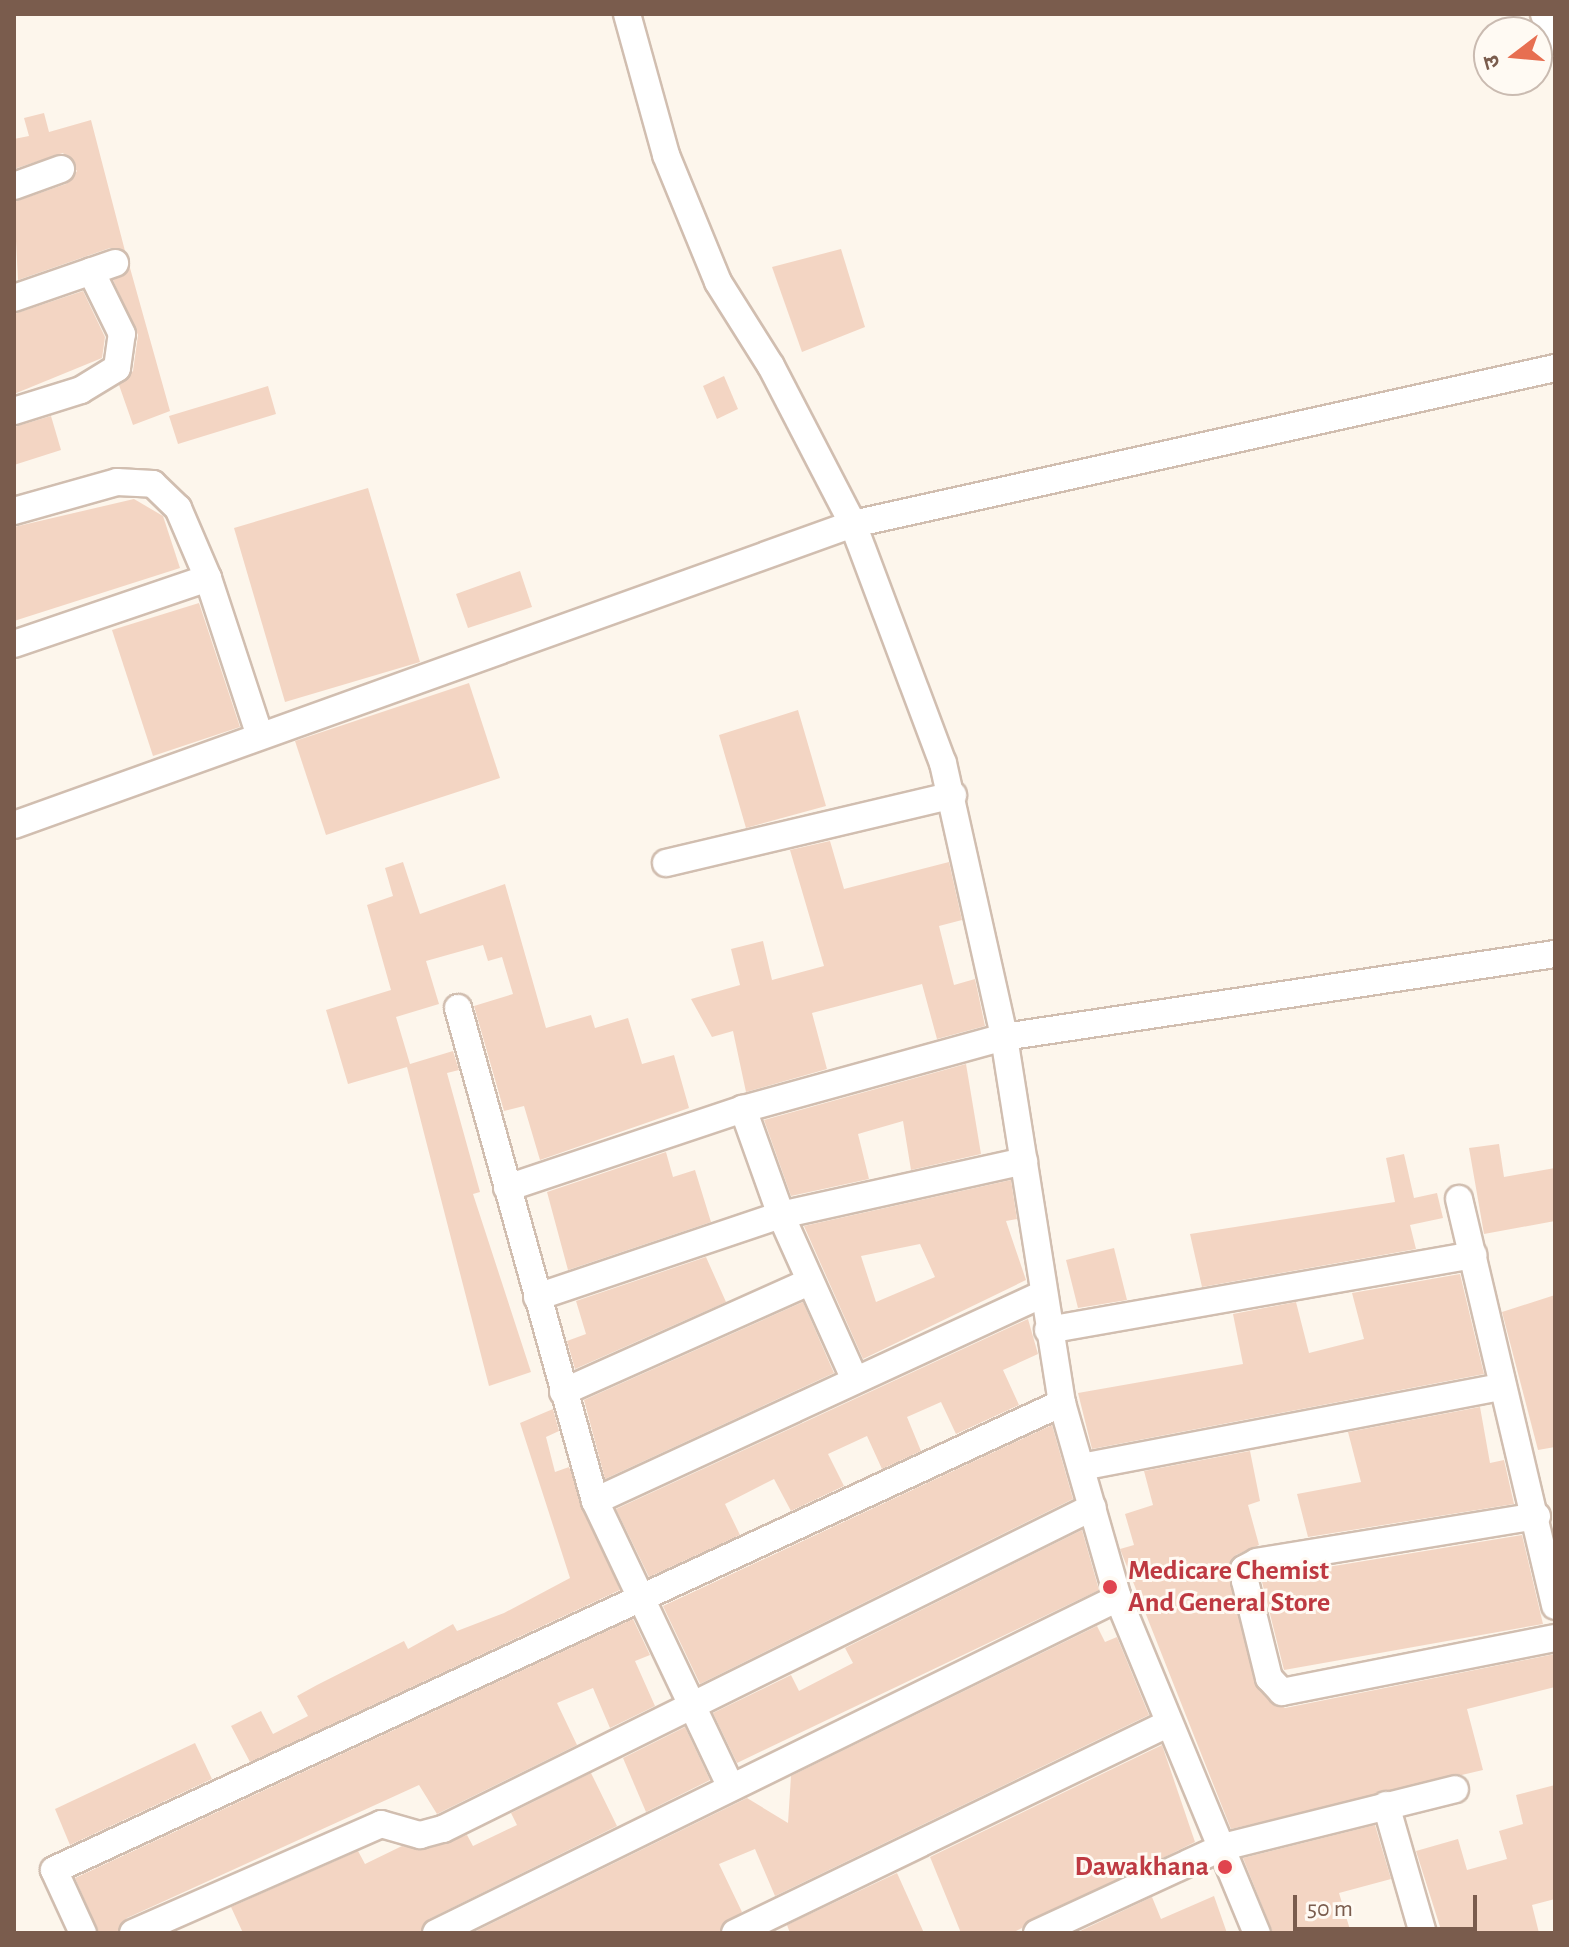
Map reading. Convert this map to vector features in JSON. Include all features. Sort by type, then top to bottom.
[{"type":"street","points":[[650,14],[630,24],[666,155],[718,282],[771,366],[853,524],[953,795],[1004,1037],[1048,1330],[1062,1403],[1118,1598],[1166,1725],[1223,1847],[1257,1933]]},
{"type":"street","points":[[1544,14],[1555,42]]},
{"type":"street","points":[[14,186],[61,169]]},
{"type":"street","points":[[14,298],[103,267],[122,334],[117,368],[81,390],[14,411]]},
{"type":"street","points":[[14,825],[853,524],[1555,368]]},
{"type":"street","points":[[14,511],[117,482],[153,484],[178,508],[208,578],[260,736]]},
{"type":"street","points":[[14,644],[208,578]]},
{"type":"street","points":[[666,863],[953,795]]},
{"type":"street","points":[[507,1188],[743,1109],[1004,1037],[1555,954]]},
{"type":"street","points":[[458,1008],[595,1501],[637,1602],[731,1787]]},
{"type":"street","points":[[743,1109],[807,1283],[855,1380]]},
{"type":"street","points":[[537,1297],[781,1215],[1024,1161]]},
{"type":"street","points":[[1459,1199],[1499,1387],[1537,1516],[1555,1606]]},
{"type":"street","points":[[1048,1330],[1473,1255]]},
{"type":"street","points":[[563,1392],[807,1283]]},
{"type":"street","points":[[595,1501],[1043,1294]]},
{"type":"street","points":[[1081,1467],[1499,1387]]},
{"type":"street","points":[[83,1933],[54,1870],[1062,1403]]},
{"type":"street","points":[[133,1933],[381,1824],[420,1835],[443,1829],[689,1704],[1093,1507]]},
{"type":"street","points":[[1537,1516],[1257,1562],[1244,1569],[1245,1581],[1269,1678],[1282,1692],[1555,1638]]},
{"type":"street","points":[[436,1933],[1118,1598]]},
{"type":"street","points":[[735,1933],[1166,1725]]},
{"type":"street","points":[[1037,1933],[1223,1847],[1455,1789]]},
{"type":"street","points":[[1386,1805],[1423,1933]]},
{"type":"building","points":[[44,113],[49,132],[91,120],[125,251],[110,248],[18,280],[14,202],[66,184],[77,171],[63,153],[14,169],[14,139],[29,136],[24,118]]},
{"type":"building","points":[[841,249],[865,327],[802,352],[772,267]]},
{"type":"building","points":[[130,268],[170,411],[133,425],[119,385],[133,371],[138,335],[113,280]]},
{"type":"building","points":[[83,291],[105,337],[102,358],[14,394],[14,314]]},
{"type":"building","points":[[724,376],[738,409],[717,419],[703,386]]},
{"type":"building","points":[[268,386],[276,414],[178,444],[169,416]]},
{"type":"building","points":[[51,416],[61,450],[14,465],[14,427]]},
{"type":"building","points":[[368,488],[420,662],[285,702],[234,528]]},
{"type":"building","points":[[134,499],[163,516],[180,568],[14,621],[14,527]]},
{"type":"building","points":[[520,571],[532,607],[468,628],[456,594]]},
{"type":"building","points":[[199,603],[240,727],[153,756],[112,630]]},
{"type":"building","points":[[469,683],[500,778],[326,835],[295,741]]},
{"type":"building","points":[[798,710],[826,806],[746,828],[719,735]]},
{"type":"building","points":[[830,841],[844,889],[949,862],[962,920],[939,926],[954,985],[975,979],[985,1026],[937,1039],[922,984],[812,1013],[827,1069],[746,1092],[733,1031],[712,1037],[691,999],[740,985],[731,949],[763,941],[772,980],[824,966],[790,850]]},
{"type":"building","points":[[403,862],[420,914],[505,884],[546,1028],[591,1015],[595,1028],[628,1018],[642,1064],[674,1055],[689,1108],[540,1160],[524,1106],[504,1111],[474,1006],[513,994],[502,957],[488,961],[483,945],[426,961],[439,1004],[396,1017],[410,1064],[453,1051],[459,1070],[447,1073],[480,1192],[473,1194],[531,1372],[489,1386],[407,1067],[348,1084],[326,1010],[391,990],[367,905],[393,896],[385,868]]},
{"type":"building","points":[[966,1064],[981,1154],[911,1170],[903,1121],[858,1134],[869,1179],[791,1196],[764,1120]]},
{"type":"building","points":[[1499,1144],[1504,1177],[1555,1168],[1555,1221],[1484,1234],[1469,1148]]},
{"type":"building","points":[[666,1152],[673,1177],[695,1170],[711,1222],[568,1270],[547,1192]]},
{"type":"building","points":[[1404,1154],[1414,1198],[1437,1193],[1443,1218],[1410,1225],[1416,1249],[1202,1287],[1190,1234],[1395,1202],[1386,1158]]},
{"type":"building","points":[[1011,1180],[1017,1219],[1006,1221],[1026,1280],[863,1359],[804,1226]],"holes":[[[920,1244],[935,1277],[876,1302],[861,1256]]]},
{"type":"building","points":[[1114,1248],[1127,1300],[1078,1308],[1066,1260]]},
{"type":"building","points":[[706,1257],[726,1302],[575,1369],[567,1341],[586,1334],[576,1301]]},
{"type":"building","points":[[1460,1274],[1484,1374],[1092,1449],[1078,1393],[1243,1364],[1233,1314],[1296,1302],[1309,1353],[1364,1339],[1352,1293]]},
{"type":"building","points":[[1555,1295],[1555,1447],[1538,1450],[1502,1312]]},
{"type":"building","points":[[803,1302],[834,1373],[605,1479],[584,1400]]},
{"type":"building","points":[[1028,1319],[1038,1354],[1003,1370],[1019,1405],[956,1434],[941,1402],[907,1417],[921,1451],[882,1469],[867,1436],[828,1454],[844,1486],[791,1511],[774,1479],[725,1504],[740,1535],[649,1577],[616,1509]]},
{"type":"building","points":[[1480,1407],[1490,1463],[1504,1460],[1514,1504],[1308,1537],[1297,1494],[1361,1482],[1348,1432]]},
{"type":"building","points":[[553,1409],[559,1431],[546,1437],[555,1472],[569,1467],[620,1590],[250,1762],[231,1726],[261,1711],[273,1734],[308,1716],[297,1696],[317,1685],[404,1641],[408,1649],[453,1624],[457,1631],[504,1613],[570,1578],[520,1423]]},
{"type":"building","points":[[1052,1425],[1073,1499],[700,1684],[663,1606]]},
{"type":"building","points":[[1250,1451],[1260,1501],[1248,1505],[1259,1545],[1236,1555],[1228,1570],[1257,1688],[1285,1708],[1555,1654],[1555,1687],[1467,1709],[1483,1770],[1231,1829],[1120,1549],[1134,1545],[1125,1514],[1153,1505],[1144,1471]]},
{"type":"building","points":[[1082,1530],[1099,1590],[737,1763],[713,1713],[791,1675],[799,1691],[853,1663],[845,1648]]},
{"type":"building","points":[[1522,1535],[1543,1624],[1284,1670],[1261,1578]]},
{"type":"building","points":[[633,1619],[650,1655],[635,1661],[655,1706],[610,1728],[593,1688],[557,1703],[577,1745],[437,1814],[419,1785],[127,1918],[117,1933],[99,1933],[75,1878]]},
{"type":"building","points":[[1097,1626],[1105,1642],[1117,1637],[1149,1715],[775,1896],[755,1849],[719,1864],[742,1912],[719,1933],[472,1933],[747,1798],[788,1823],[791,1776]]},
{"type":"building","points":[[685,1727],[710,1780],[646,1812],[623,1758]]},
{"type":"building","points":[[195,1743],[212,1779],[70,1845],[55,1809]]},
{"type":"building","points":[[1162,1745],[1195,1842],[1012,1933],[961,1933],[930,1857]]},
{"type":"building","points":[[591,1773],[617,1826],[429,1919],[420,1933],[243,1933],[231,1907],[358,1851],[365,1864],[402,1846],[424,1850],[467,1835],[473,1846],[517,1825],[511,1813]]},
{"type":"building","points":[[1555,1785],[1555,1899],[1532,1905],[1539,1933],[1476,1933],[1475,1927],[1442,1933],[1416,1851],[1458,1839],[1467,1870],[1507,1859],[1499,1831],[1523,1824],[1516,1795]]},
{"type":"building","points":[[1375,1825],[1391,1879],[1339,1893],[1351,1933],[1273,1933],[1243,1858]]},
{"type":"building","points":[[897,1873],[924,1933],[790,1933],[787,1925]]},
{"type":"building","points":[[1214,1896],[1227,1933],[1076,1933],[1152,1897],[1161,1919]]},
{"type":"place","name":"Medicare Chemist And General Store","points":[[1110,1587]]},
{"type":"place","name":"Dawakhana","points":[[1225,1867]]}]
